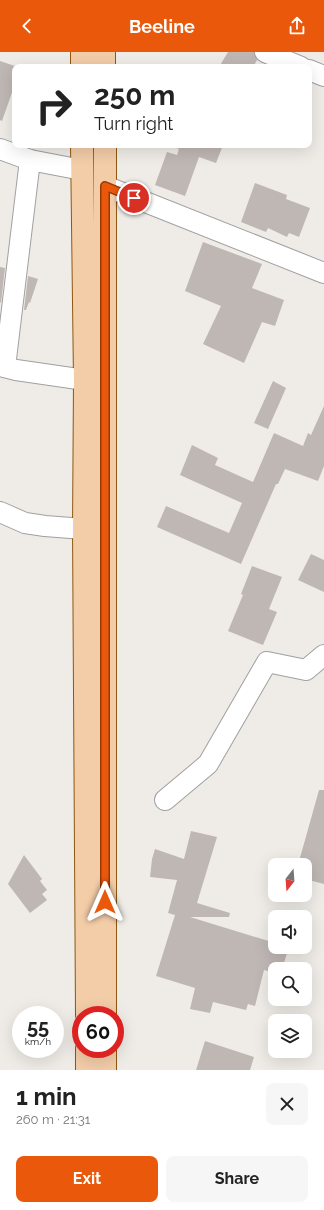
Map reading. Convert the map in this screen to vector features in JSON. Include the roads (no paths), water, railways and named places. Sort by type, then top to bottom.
[{"type":"main road","points":[[82,52],[82,64]]},
{"type":"main road","points":[[104,52],[104,64]]},
{"type":"main road","points":[[82,148],[85,380],[84,529],[87,1006]]},
{"type":"main road","points":[[105,148],[105,1006]]},
{"type":"main road","points":[[87,1058],[87,1070]]},
{"type":"main road","points":[[105,1058],[105,1070]]},
{"type":"street","points":[[265,52],[294,64]]},
{"type":"street","points":[[312,71],[324,76]]},
{"type":"street","points":[[0,149],[30,160],[82,170]]},
{"type":"street","points":[[30,160],[2,366],[16,370],[85,380]]},
{"type":"street","points":[[105,186],[324,273]]},
{"type":"street","points":[[0,512],[25,523],[84,529]]},
{"type":"street","points":[[165,800],[208,764],[267,662],[306,670],[324,655]]}]
